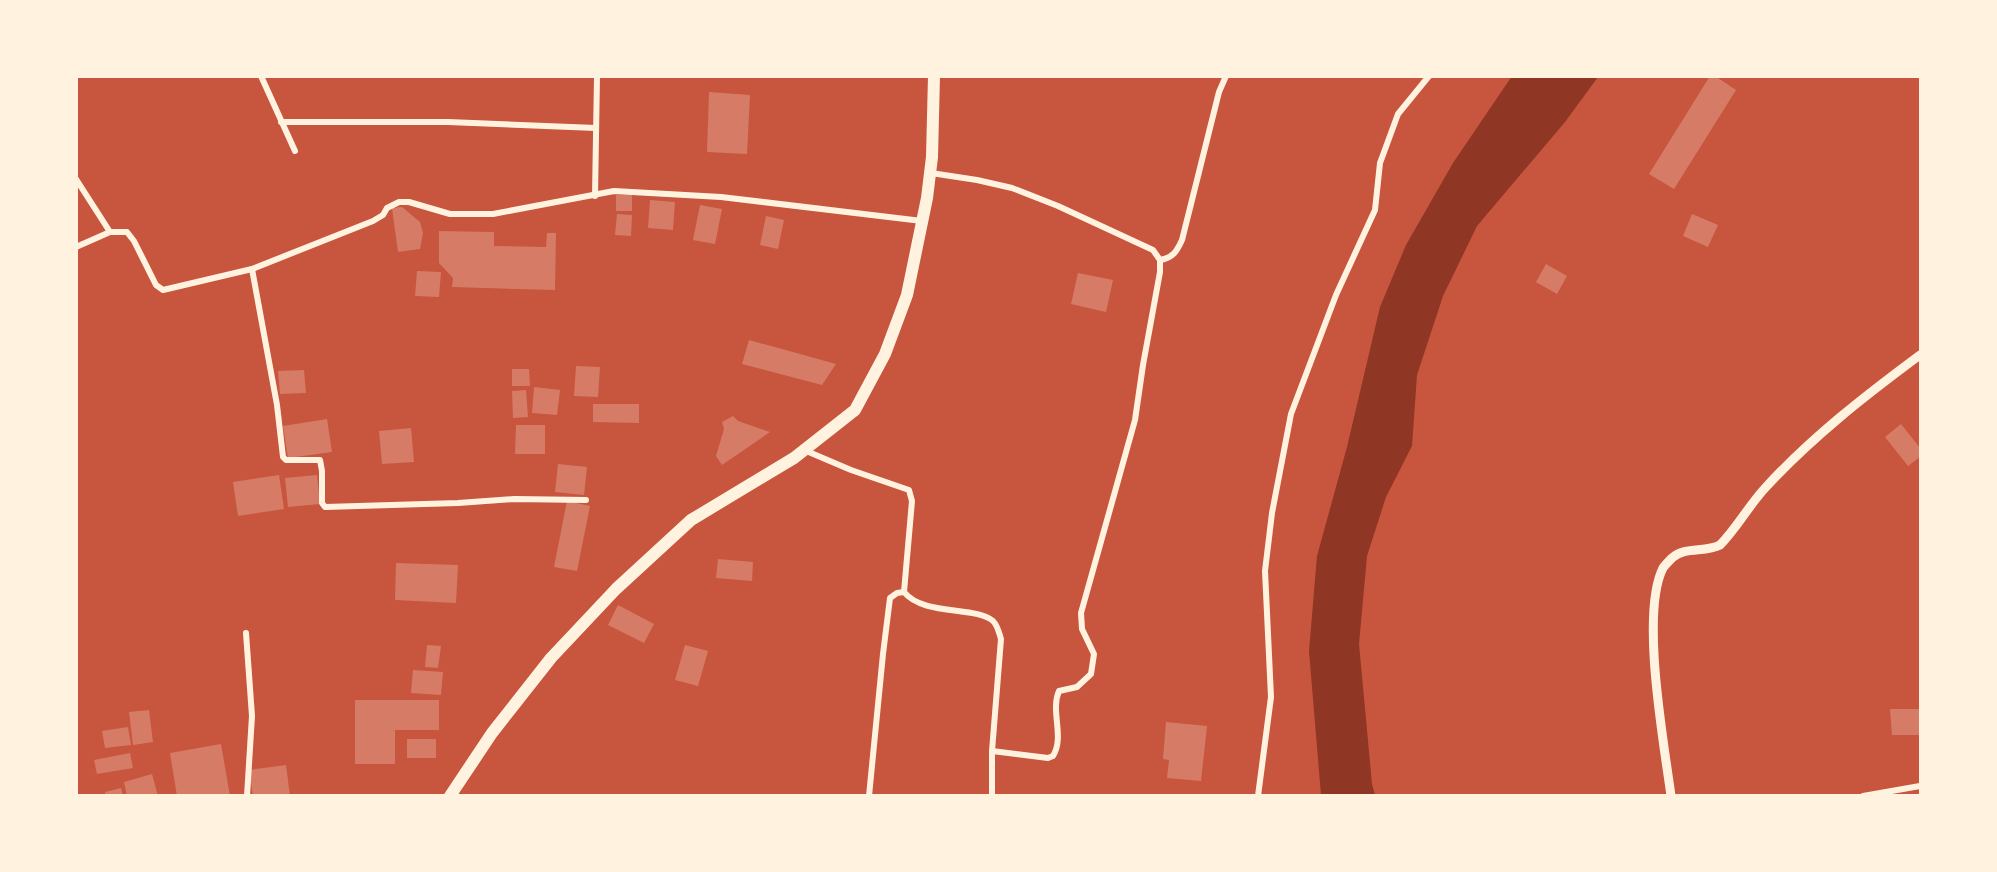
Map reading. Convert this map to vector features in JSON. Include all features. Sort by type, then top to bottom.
[{"type":"main road","points":[[450,795],[492,733],[544,668],[616,589],[691,520],[794,458],[855,410],[885,354],[907,295],[931,173],[934,76]]},
{"type":"street","points":[[261,76],[295,151]]},
{"type":"street","points":[[595,196],[597,76]]},
{"type":"street","points":[[1160,260],[1167,259],[1176,252],[1182,240],[1226,76]]},
{"type":"street","points":[[1258,795],[1271,698],[1265,571],[1272,513],[1291,414],[1336,295],[1375,210],[1380,164],[1398,114],[1429,76]]},
{"type":"street","points":[[281,122],[448,122],[596,128]]},
{"type":"street","points":[[931,173],[1012,188],[1058,206],[1153,250],[1160,260],[1160,272],[1135,420],[1081,613],[1082,629],[1094,654],[1091,674],[1077,687],[1059,692],[1056,699],[1058,742],[1053,756],[1048,758],[992,752]]},
{"type":"street","points":[[76,178],[110,232]]},
{"type":"street","points":[[76,247],[110,232],[127,232],[134,241],[156,285],[163,290],[252,269],[373,221],[383,215],[387,208],[399,202],[409,202],[450,214],[493,214],[614,191],[721,197],[923,221]]},
{"type":"street","points":[[252,269],[277,405],[283,457],[293,462],[320,460],[322,503],[325,507],[458,504],[514,499],[586,500]]},
{"type":"street","points":[[1671,795],[1654,649],[1657,585],[1663,567],[1678,553],[1714,548],[1720,545],[1766,487],[1813,442],[1847,411],[1920,355]]},
{"type":"street","points":[[804,450],[851,470],[909,490],[912,501],[904,592],[919,603],[986,617],[997,626],[1001,639],[992,752],[992,795]]},
{"type":"street","points":[[869,795],[890,598],[897,593],[904,592]]},
{"type":"street","points":[[246,633],[252,716],[247,795]]},
{"type":"street","points":[[1863,795],[1920,786]]},
{"type":"shaded area","points":[[1512,76],[1598,77],[1565,122],[1477,226],[1443,296],[1417,375],[1412,446],[1386,497],[1367,556],[1359,644],[1372,784],[1375,795],[1321,795],[1309,651],[1317,556],[1347,447],[1380,307],[1406,245],[1453,163]]},
{"type":"building","points":[[1710,76],[1715,76],[1736,90],[1674,189],[1649,174]]},
{"type":"building","points":[[709,92],[750,95],[747,154],[707,152]]},
{"type":"building","points":[[616,195],[632,195],[632,211],[616,211]]},
{"type":"building","points":[[650,200],[675,202],[673,230],[648,228]]},
{"type":"building","points":[[700,205],[722,209],[715,244],[693,240]]},
{"type":"building","points":[[402,207],[420,222],[423,233],[420,249],[398,252],[392,208]]},
{"type":"building","points":[[617,214],[632,215],[631,236],[615,235]]},
{"type":"building","points":[[1692,214],[1718,225],[1708,247],[1683,236]]},
{"type":"building","points":[[766,216],[784,220],[778,249],[760,245]]},
{"type":"building","points":[[439,231],[494,232],[494,246],[546,247],[547,233],[556,233],[555,290],[452,287],[453,278],[439,263]]},
{"type":"building","points":[[1546,264],[1567,276],[1557,294],[1536,282]]},
{"type":"building","points":[[417,271],[441,272],[439,297],[415,296]]},
{"type":"building","points":[[1078,273],[1113,280],[1106,312],[1071,304]]},
{"type":"building","points":[[749,340],[836,364],[822,385],[742,364]]},
{"type":"building","points":[[576,366],[600,367],[598,397],[574,396]]},
{"type":"building","points":[[512,369],[529,369],[530,386],[512,386]]},
{"type":"building","points":[[304,370],[306,393],[280,394],[278,371]]},
{"type":"building","points":[[534,387],[560,390],[557,415],[532,413]]},
{"type":"building","points":[[526,390],[528,417],[513,418],[512,391]]},
{"type":"building","points":[[593,404],[639,404],[639,423],[593,422]]},
{"type":"building","points":[[733,416],[738,421],[770,432],[722,465],[716,456],[724,429],[722,422]]},
{"type":"building","points":[[327,419],[332,452],[288,458],[283,426]]},
{"type":"building","points":[[1901,424],[1920,448],[1920,457],[1908,466],[1885,437]]},
{"type":"building","points":[[516,425],[545,425],[545,454],[515,454]]},
{"type":"building","points":[[411,428],[414,462],[382,464],[379,431]]},
{"type":"building","points":[[558,464],[587,467],[584,495],[555,492]]},
{"type":"building","points":[[279,475],[284,509],[238,516],[233,482]]},
{"type":"building","points":[[317,475],[320,504],[288,507],[285,478]]},
{"type":"building","points":[[567,501],[590,506],[577,571],[554,567]]},
{"type":"building","points":[[718,559],[753,562],[752,581],[716,578]]},
{"type":"building","points":[[396,563],[458,565],[456,603],[395,600]]},
{"type":"building","points":[[618,605],[654,624],[644,643],[608,625]]},
{"type":"building","points":[[427,645],[441,646],[438,668],[425,667]]},
{"type":"building","points":[[685,645],[708,651],[698,686],[675,680]]},
{"type":"building","points":[[413,670],[443,672],[441,695],[411,693]]},
{"type":"building","points":[[355,700],[439,700],[439,730],[395,730],[395,764],[355,764]]},
{"type":"building","points":[[1890,709],[1920,709],[1920,735],[1892,735]]},
{"type":"building","points":[[149,710],[153,742],[133,745],[129,712]]},
{"type":"building","points":[[1166,722],[1207,726],[1201,781],[1167,778],[1169,760],[1163,759]]},
{"type":"building","points":[[128,727],[131,745],[105,748],[102,731]]},
{"type":"building","points":[[407,739],[436,739],[436,758],[407,758]]},
{"type":"building","points":[[221,744],[230,796],[177,796],[170,753]]},
{"type":"building","points":[[130,753],[133,768],[97,774],[94,760]]},
{"type":"building","points":[[286,765],[290,796],[253,796],[249,770]]},
{"type":"building","points":[[152,774],[158,796],[127,796],[124,782]]},
{"type":"building","points":[[121,788],[123,796],[106,796],[105,792]]}]
